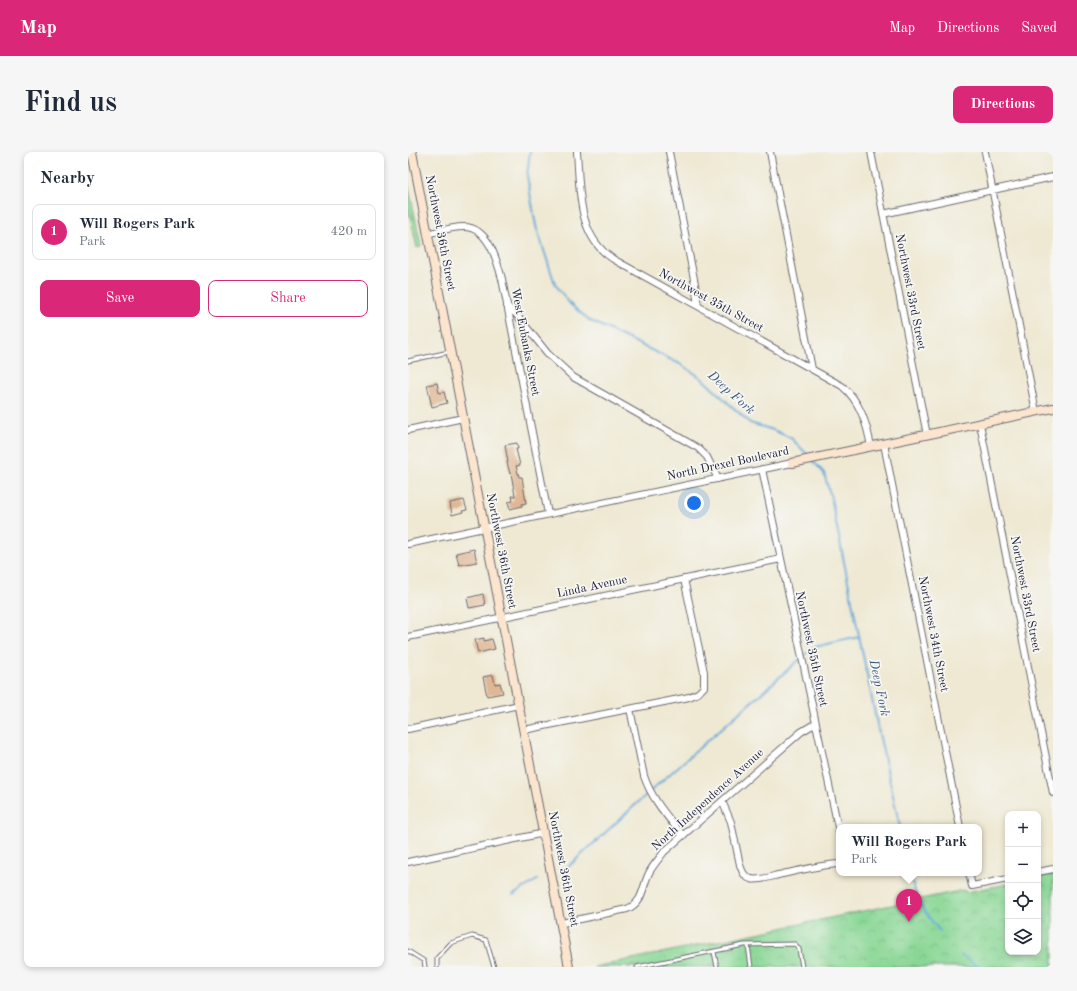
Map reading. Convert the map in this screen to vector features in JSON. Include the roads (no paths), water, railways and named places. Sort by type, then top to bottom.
[{"type":"main road","name":"Northwest 36th Street","points":[[412,152],[570,967]]},
{"type":"main road","name":"North Drexel Boulevard","points":[[792,463],[1053,408]]},
{"type":"street","name":"Northwest 35th Street","points":[[577,152],[584,221],[590,236],[606,255],[842,386],[854,397],[863,415],[871,447]]},
{"type":"street","points":[[669,152],[698,306]]},
{"type":"street","points":[[770,152],[812,369]]},
{"type":"street","name":"Northwest 33rd Street","points":[[871,152],[927,435]]},
{"type":"street","points":[[985,152],[1036,412]]},
{"type":"street","points":[[883,214],[1053,177]]},
{"type":"street","name":"West Eubanks Street","points":[[427,234],[464,227],[472,228],[481,234],[487,241],[498,265],[548,514]]},
{"type":"street","points":[[507,306],[516,314],[548,354],[573,377],[698,448],[707,457],[718,479]]},
{"type":"street","points":[[408,430],[463,418]]},
{"type":"street","name":"Northwest 33rd Street","points":[[980,424],[1053,793]]},
{"type":"street","name":"Northwest 34th Street","points":[[884,444],[959,824]]},
{"type":"street","name":"North Drexel Boulevard","points":[[408,544],[792,463]]},
{"type":"street","name":"Northwest 35th Street","points":[[762,469],[837,824]]},
{"type":"street","name":"Linda Avenue","points":[[408,637],[781,559]]},
{"type":"street","points":[[524,730],[689,697],[698,693],[704,687],[704,672],[684,579]]},
{"type":"street","points":[[408,729],[519,705]]},
{"type":"street","points":[[630,709],[644,776],[648,787],[654,799],[683,836]]},
{"type":"street","name":"North Independence Avenue","points":[[562,923],[627,909],[635,905],[641,896],[649,873],[664,852],[801,732],[816,723]]},
{"type":"street","points":[[722,801],[731,822],[742,871],[749,878],[765,878],[825,865],[836,864]]},
{"type":"street","points":[[408,862],[544,833]]},
{"type":"street","points":[[1041,871],[1053,869]]},
{"type":"street","points":[[970,876],[972,886],[1005,880]]},
{"type":"lane","points":[[408,361],[450,352]]},
{"type":"lane","points":[[437,967],[437,958],[451,943],[472,936],[486,940],[494,967]]},
{"type":"lane","points":[[637,967],[748,945],[795,944],[799,949],[802,967]]},
{"type":"lane","points":[[748,945],[751,967]]},
{"type":"lane","points":[[408,952],[424,961],[425,967]]},
{"type":"lane","points":[[714,952],[717,967]]},
{"type":"waterway","name":"Deep Fork","points":[[530,152],[527,176],[536,226],[555,284],[570,304],[589,320],[680,364],[700,377],[750,423],[773,430],[791,438],[810,457]]},
{"type":"waterway","name":"Deep Fork","points":[[813,461],[824,473],[831,498],[878,729],[899,824]]},
{"type":"waterway","points":[[567,868],[646,795],[814,647],[859,637]]},
{"type":"waterway","name":"Deep Fork","points":[[911,876],[920,904],[940,931]]},
{"type":"waterway","points":[[513,895],[537,880]]},
{"type":"waterway","name":"Deep Fork","points":[[961,955],[979,967]]},
{"type":"place","name":"Will Rogers Park","points":[[909,922]]}]
